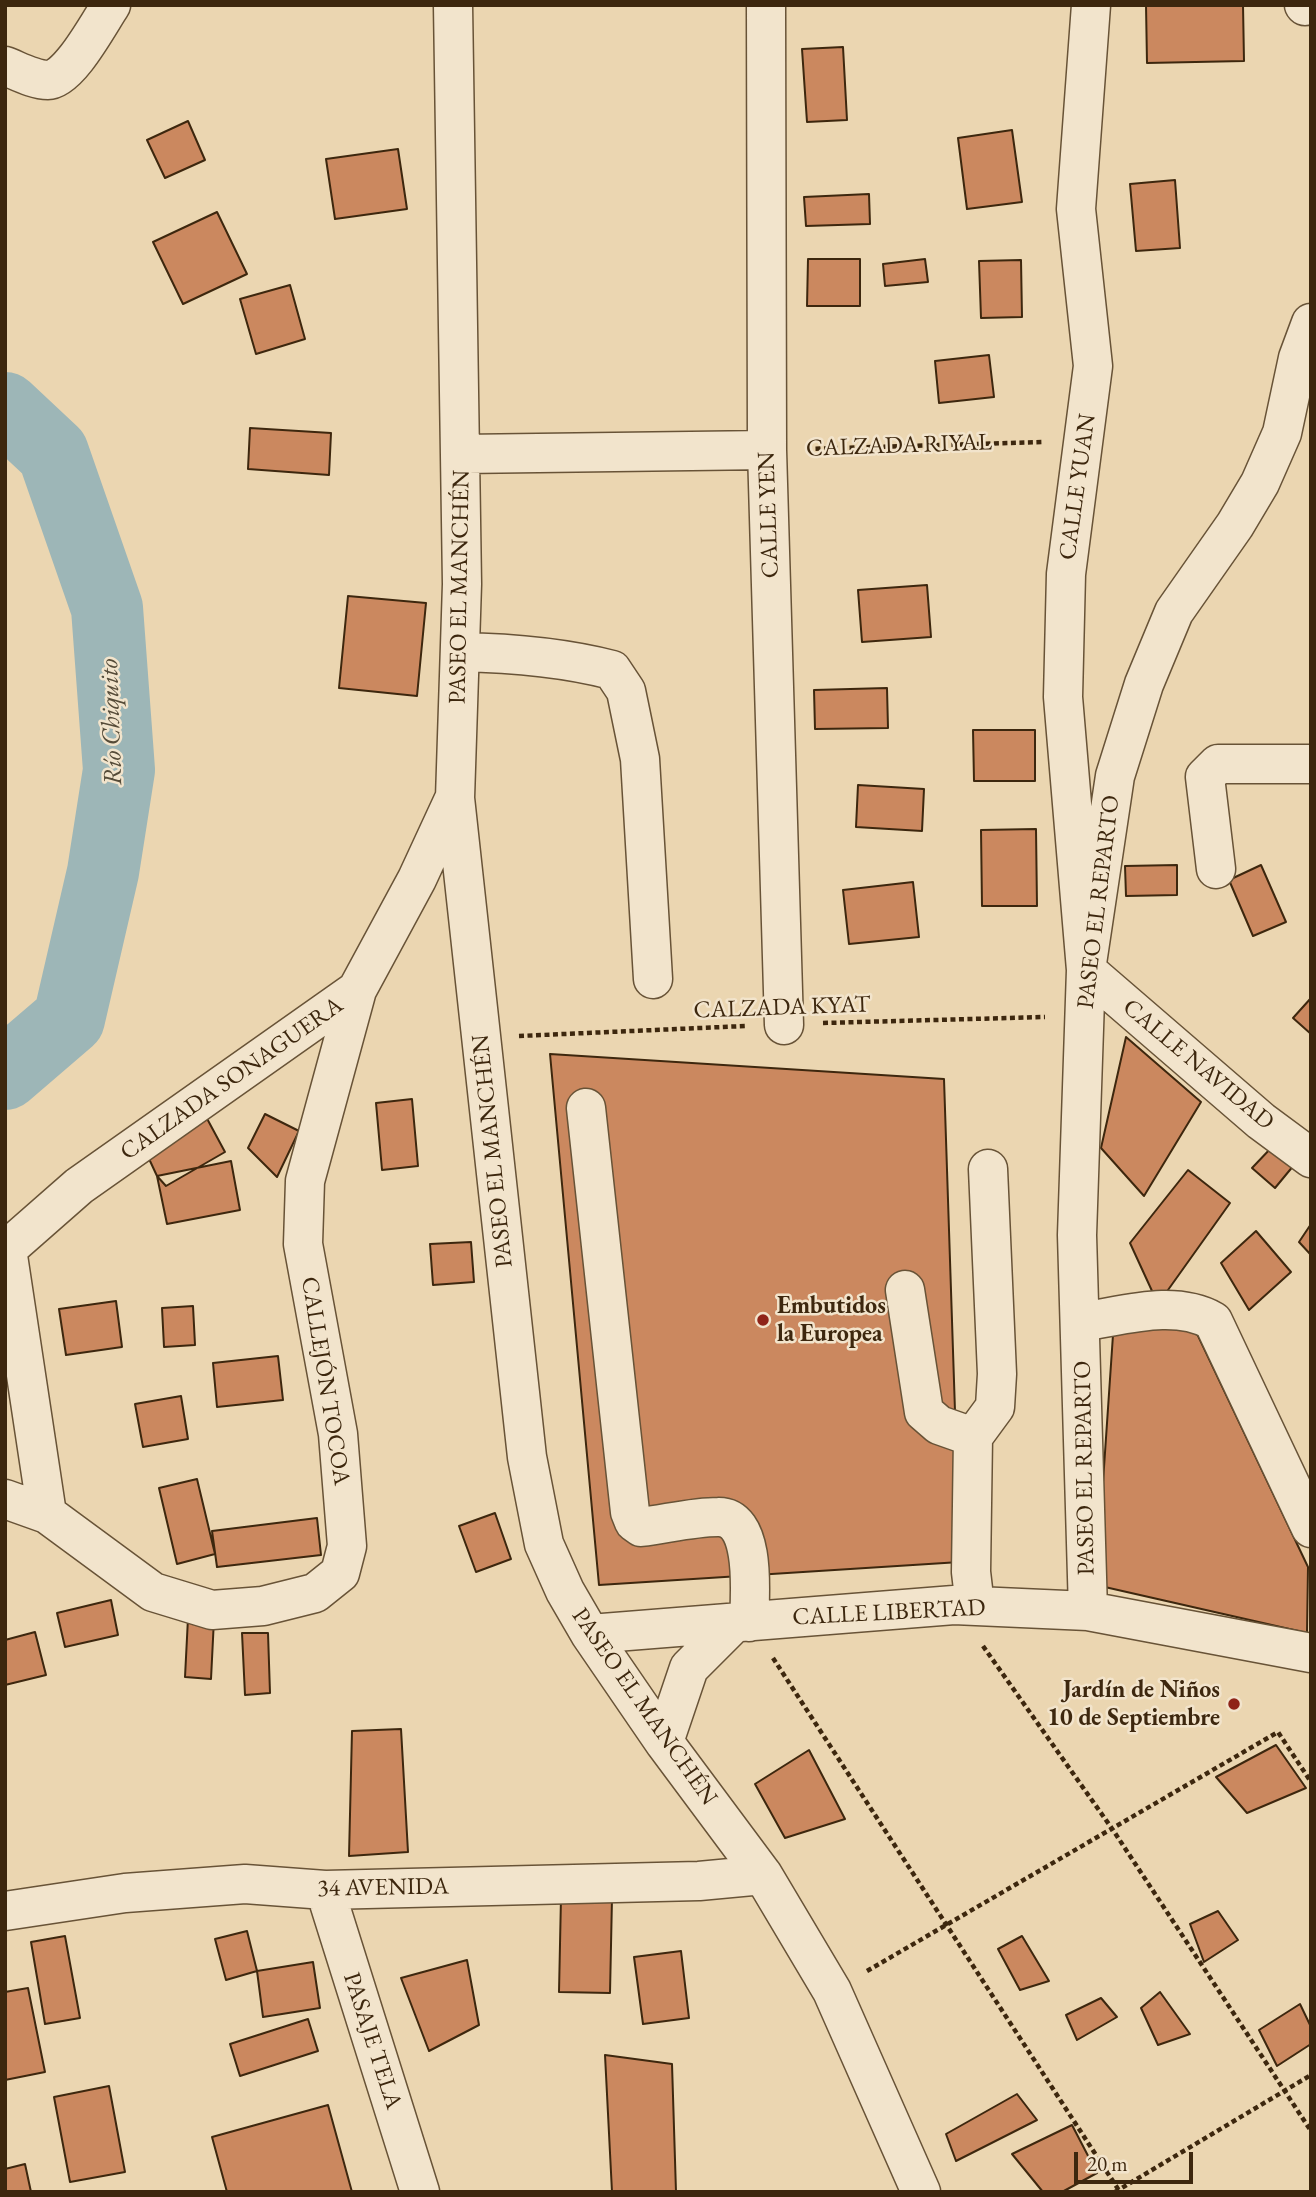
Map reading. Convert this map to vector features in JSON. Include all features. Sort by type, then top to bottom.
[{"type":"street","points":[[5,66],[43,80],[52,80],[65,74],[111,5]]},
{"type":"street","name":"PASEO EL MANCHÉN","points":[[453,5],[462,454],[455,798],[527,1457],[544,1544],[565,1591],[590,1634],[664,1742],[763,1875],[832,1991],[921,2192]]},
{"type":"street","name":"CALLE YEN","points":[[766,5],[767,450],[784,1025]]},
{"type":"street","name":"CALLE YUAN","points":[[1086,970],[1063,697],[1066,574],[1093,366],[1076,209],[1091,5]]},
{"type":"street","name":"PASEO EL REPARTO","points":[[1088,1611],[1077,1235],[1086,970],[1115,776],[1144,684],[1174,612],[1236,525],[1260,483],[1282,433],[1302,386],[1298,358],[1311,323]]},
{"type":"street","points":[[462,454],[767,450]]},
{"type":"street","points":[[460,652],[509,653],[577,661],[612,670],[626,691],[640,759],[653,979]]},
{"type":"street","points":[[1216,869],[1205,776],[1210,769],[1218,764],[1311,764]]},
{"type":"street","name":"CALZADA SONAGUERA","points":[[6,1250],[79,1186],[357,990],[417,879],[455,798]]},
{"type":"street","name":"CALLE NAVIDAD","points":[[1086,970],[1261,1121],[1311,1158]]},
{"type":"street","name":"CALLEJÓN TOCOA","points":[[5,1499],[47,1514],[153,1592],[212,1610],[264,1606],[315,1593],[340,1573],[347,1546],[338,1434],[303,1244],[305,1181],[357,990]]},
{"type":"street","points":[[586,1108],[630,1512],[634,1522],[641,1527],[720,1516],[736,1522],[746,1538],[742,1622],[689,1668],[664,1742]]},
{"type":"street","points":[[965,1606],[971,1572],[973,1437],[995,1407],[997,1374],[988,1169]]},
{"type":"street","points":[[6,1250],[47,1514]]},
{"type":"street","points":[[905,1290],[924,1412],[939,1425],[973,1437]]},
{"type":"street","points":[[1081,1322],[1178,1310],[1198,1313],[1213,1321],[1311,1528]]},
{"type":"street","name":"CALLE LIBERTAD","points":[[590,1634],[965,1606],[1088,1611],[1311,1653]]},
{"type":"street","name":"34 AVENIDA","points":[[8,1901],[245,1884],[325,1890],[699,1881],[763,1875]]},
{"type":"street","name":"PASAJE TELA","points":[[325,1890],[420,2192]]},
{"type":"path","name":"CALZADA RIYAL","points":[[767,450],[1085,440]]},
{"type":"path","name":"CALZADA KYAT","points":[[481,1038],[1085,1016]]},
{"type":"path","points":[[965,1606],[1311,2131]]},
{"type":"path","points":[[742,1622],[946,1926],[1118,2191],[1311,2075]]},
{"type":"path","points":[[832,1991],[1279,1732],[1311,1782]]},
{"type":"building","points":[[1146,5],[1243,5],[1244,61],[1147,63]]},
{"type":"building","points":[[843,47],[847,120],[807,122],[802,49]]},
{"type":"building","points":[[188,121],[205,160],[165,178],[147,140]]},
{"type":"building","points":[[1012,130],[1022,202],[967,209],[958,138]]},
{"type":"building","points":[[398,149],[407,209],[335,219],[326,159]]},
{"type":"building","points":[[1175,180],[1180,248],[1136,251],[1130,184]]},
{"type":"building","points":[[869,194],[870,224],[806,226],[804,197]]},
{"type":"building","points":[[217,212],[247,274],[183,304],[153,242]]},
{"type":"building","points":[[808,259],[860,259],[860,306],[807,306]]},
{"type":"building","points":[[925,259],[928,282],[885,286],[883,264]]},
{"type":"building","points":[[1021,260],[1022,317],[981,318],[979,261]]},
{"type":"building","points":[[290,285],[305,339],[256,354],[240,299]]},
{"type":"building","points":[[989,355],[994,397],[939,403],[935,361]]},
{"type":"building","points":[[250,428],[331,433],[329,475],[248,469]]},
{"type":"building","points":[[927,585],[931,637],[862,642],[858,590]]},
{"type":"building","points":[[348,596],[426,603],[417,696],[339,688]]},
{"type":"building","points":[[887,688],[888,728],[815,729],[814,690]]},
{"type":"building","points":[[973,730],[1035,730],[1035,781],[974,781]]},
{"type":"building","points":[[858,785],[924,789],[922,831],[856,827]]},
{"type":"building","points":[[1036,829],[1037,906],[982,906],[981,830]]},
{"type":"building","points":[[1177,865],[1177,895],[1126,896],[1125,866]]},
{"type":"building","points":[[1261,865],[1286,922],[1253,936],[1229,880]]},
{"type":"building","points":[[913,882],[919,937],[849,944],[843,890]]},
{"type":"building","points":[[1311,998],[1311,1034],[1293,1018]]},
{"type":"building","points":[[1126,1037],[1201,1102],[1144,1196],[1101,1148]]},
{"type":"building","name":"Embutidos la Europea","points":[[550,1054],[944,1079],[960,1562],[599,1585]]},
{"type":"building","points":[[412,1099],[418,1166],[382,1170],[376,1103]]},
{"type":"building","points":[[204,1113],[225,1152],[166,1186],[157,1176],[144,1148]]},
{"type":"building","points":[[265,1114],[299,1131],[277,1177],[248,1148]]},
{"type":"building","points":[[1272,1147],[1294,1165],[1275,1188],[1252,1168]]},
{"type":"building","points":[[231,1161],[240,1210],[167,1224],[157,1176]]},
{"type":"building","points":[[1188,1170],[1230,1203],[1158,1304],[1130,1243]]},
{"type":"building","points":[[1311,1224],[1311,1255],[1299,1242]]},
{"type":"building","points":[[1256,1231],[1291,1272],[1249,1310],[1221,1263]]},
{"type":"building","points":[[471,1242],[474,1282],[433,1285],[430,1244]]},
{"type":"building","points":[[116,1301],[122,1347],[66,1355],[59,1309]]},
{"type":"building","points":[[193,1306],[195,1345],[164,1347],[162,1308]]},
{"type":"building","points":[[1114,1320],[1191,1321],[1308,1567],[1307,1633],[1096,1585]]},
{"type":"building","points":[[278,1356],[283,1400],[217,1407],[213,1363]]},
{"type":"building","points":[[181,1396],[188,1439],[143,1447],[135,1404]]},
{"type":"building","points":[[197,1479],[215,1554],[177,1564],[159,1488]]},
{"type":"building","points":[[495,1513],[511,1559],[476,1572],[459,1526]]},
{"type":"building","points":[[317,1518],[321,1555],[217,1567],[212,1531]]},
{"type":"building","points":[[111,1600],[118,1635],[65,1647],[57,1613]]},
{"type":"building","points":[[188,1618],[214,1619],[211,1679],[185,1677]]},
{"type":"building","points":[[35,1632],[46,1675],[5,1685],[5,1640]]},
{"type":"building","points":[[242,1633],[268,1633],[270,1693],[245,1695]]},
{"type":"building","points":[[401,1729],[408,1852],[349,1856],[352,1731]]},
{"type":"building","points":[[1276,1745],[1306,1788],[1247,1813],[1216,1777]]},
{"type":"building","points":[[809,1750],[845,1819],[785,1838],[755,1784]]},
{"type":"building","points":[[561,1897],[612,1898],[610,1993],[559,1992]]},
{"type":"building","points":[[1218,1911],[1238,1940],[1204,1962],[1190,1924]]},
{"type":"building","points":[[247,1931],[257,1971],[226,1980],[215,1939]]},
{"type":"building","points":[[65,1936],[80,2018],[45,2024],[31,1942]]},
{"type":"building","points":[[1022,1936],[1049,1981],[1020,1990],[998,1949]]},
{"type":"building","points":[[681,1951],[689,2018],[643,2024],[634,1957]]},
{"type":"building","points":[[467,1960],[479,2025],[429,2051],[401,1978]]},
{"type":"building","points":[[313,1962],[320,2008],[263,2017],[257,1971]]},
{"type":"building","points":[[28,1988],[45,2072],[5,2080],[5,1992]]},
{"type":"building","points":[[1160,1992],[1190,2034],[1158,2045],[1141,2008]]},
{"type":"building","points":[[1101,1998],[1117,2017],[1077,2040],[1066,2015]]},
{"type":"building","points":[[1300,2004],[1311,2027],[1311,2044],[1277,2066],[1259,2030]]},
{"type":"building","points":[[308,2019],[318,2051],[240,2076],[230,2044]]},
{"type":"building","points":[[605,2055],[672,2064],[676,2192],[612,2192]]},
{"type":"building","points":[[109,2086],[125,2172],[70,2182],[54,2097]]},
{"type":"building","points":[[1017,2094],[1037,2120],[956,2161],[946,2134]]},
{"type":"building","points":[[328,2105],[352,2192],[227,2192],[212,2137]]},
{"type":"building","points":[[1072,2125],[1097,2173],[1062,2192],[1043,2192],[1012,2154]]},
{"type":"building","points":[[25,2164],[31,2192],[5,2192],[5,2169]]},
{"type":"waterway","name":"Río Chiquito","points":[[5,408],[53,453],[107,608],[119,770],[103,872],[69,1019],[5,1074]]},
{"type":"place","name":"Embutidos la Europea","points":[[763,1320]]},
{"type":"place","name":"Jardín de Niños 10 de Septiembre","points":[[1234,1704]]}]
